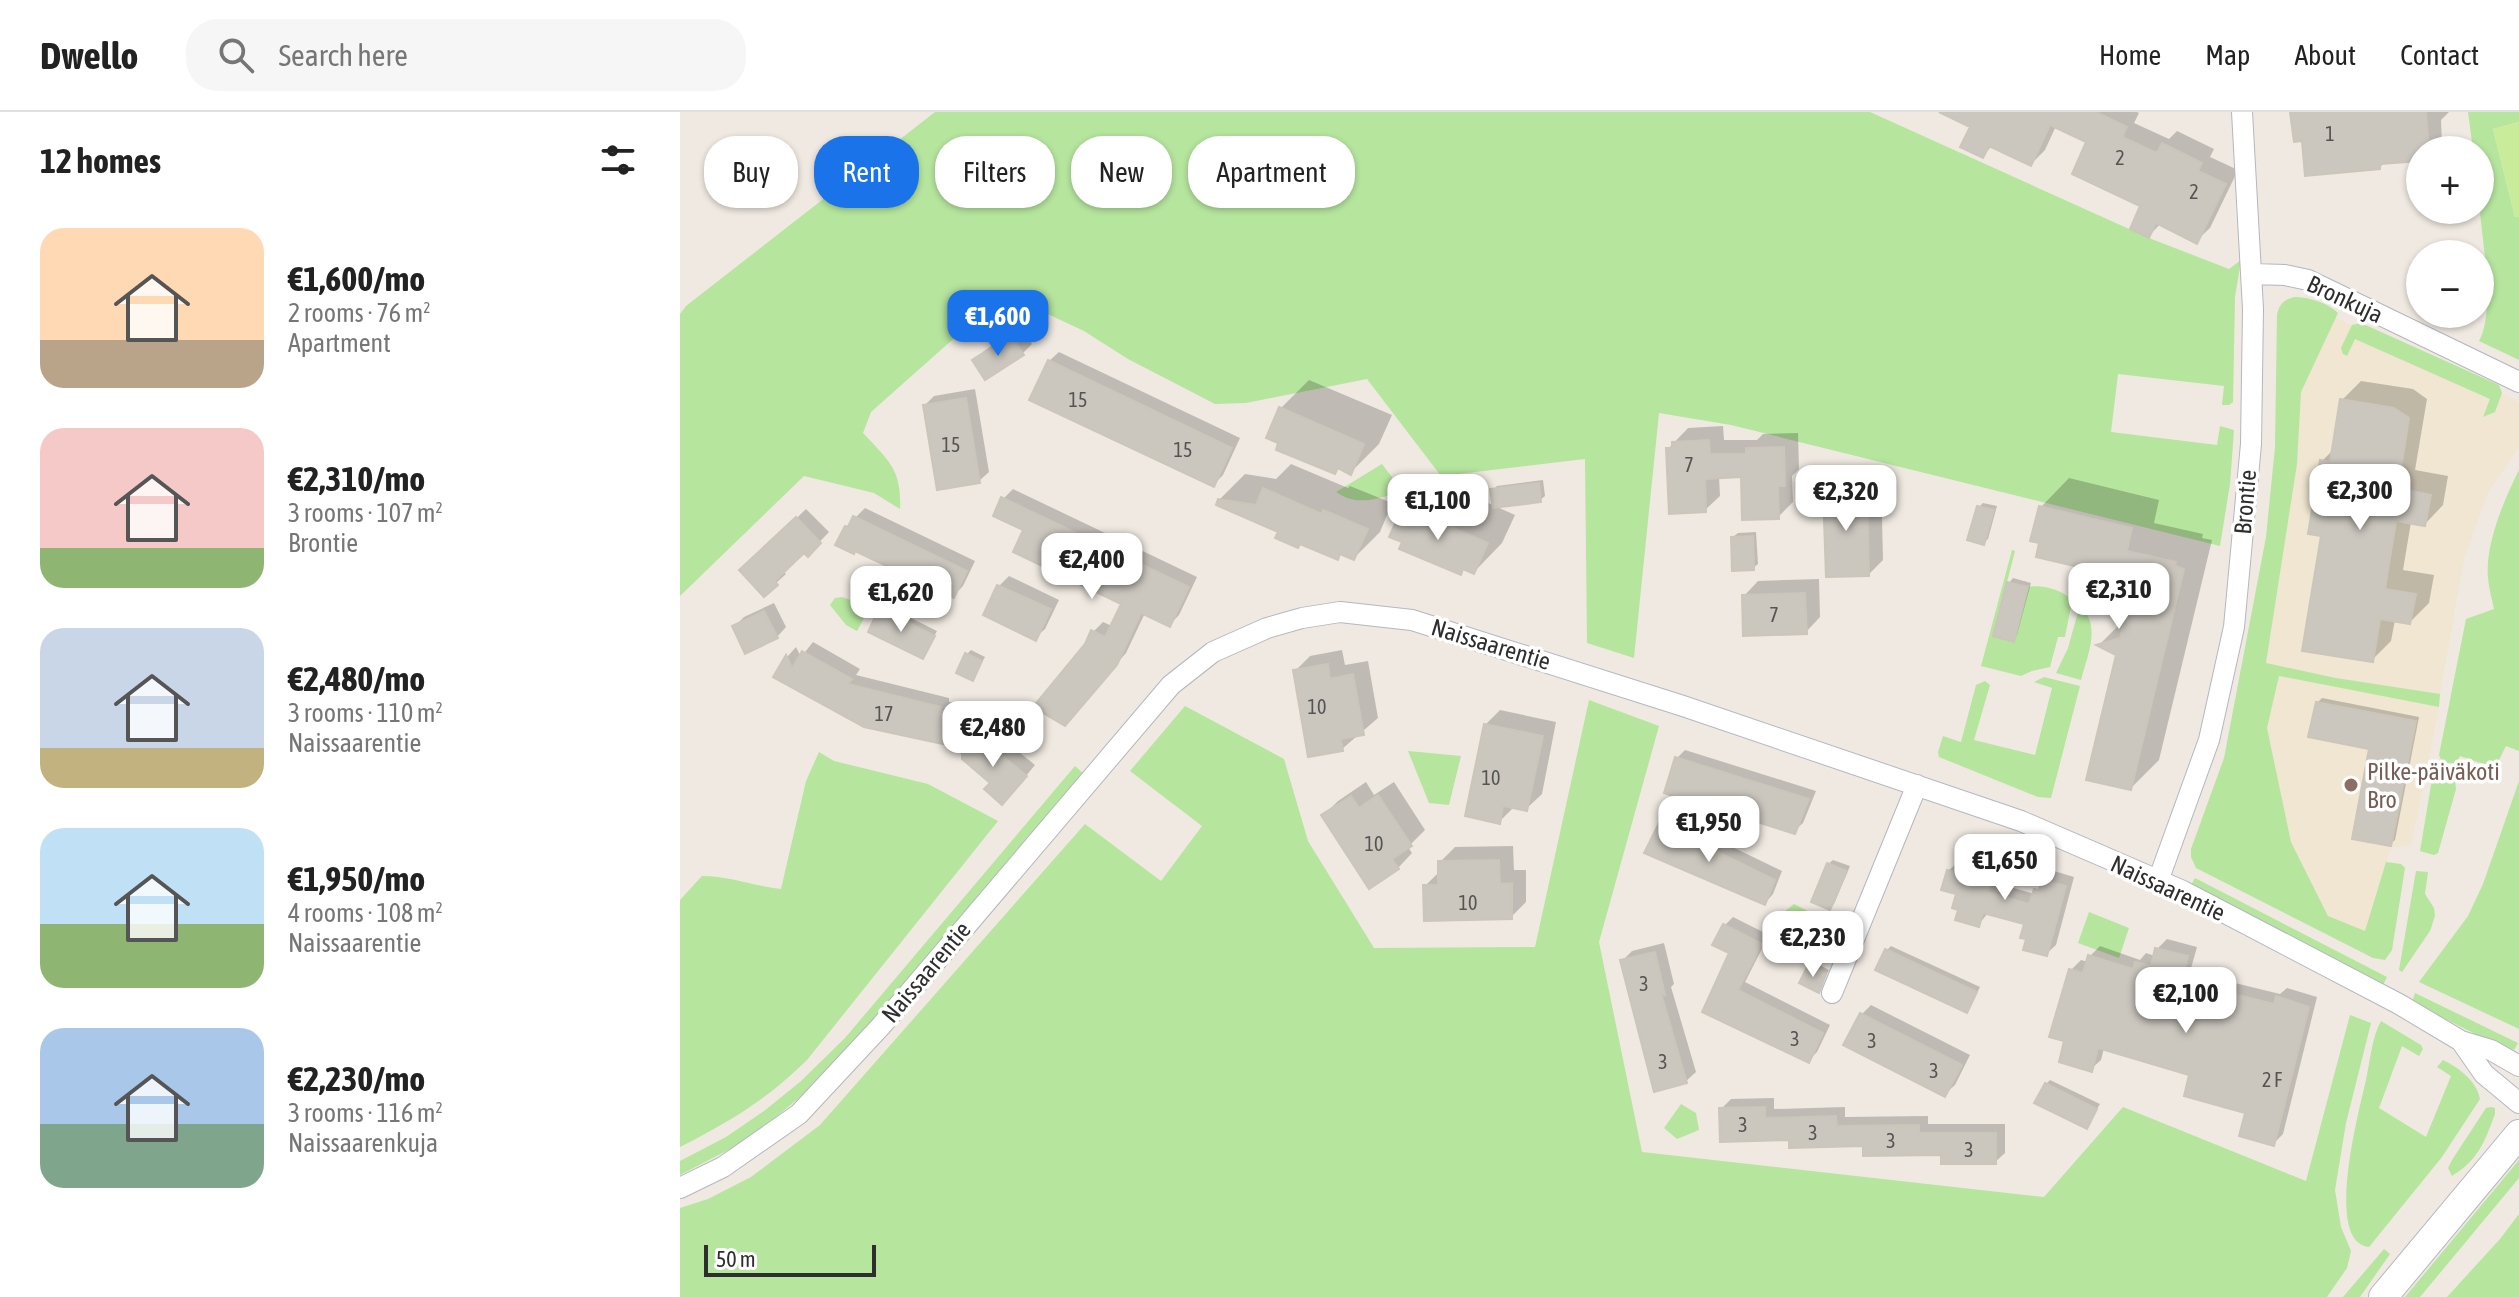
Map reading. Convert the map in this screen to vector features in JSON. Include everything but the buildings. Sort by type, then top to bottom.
[{"type":"main road","points":[[2383,1297],[2519,1134]]},
{"type":"street","name":"Brontie","points":[[2158,881],[2209,740],[2234,627],[2251,444],[2253,274],[2242,112]]},
{"type":"street","name":"Bronkuja","points":[[2253,274],[2285,275],[2308,280],[2519,382]]},
{"type":"street","name":"Naissaarentie","points":[[680,1188],[723,1167],[799,1114],[881,1026],[1171,685],[1213,652],[1267,628],[1340,612],[1412,620],[1683,706],[2021,821],[2183,891],[2399,1004],[2461,1041],[2491,1050],[2519,1066]]},
{"type":"street","points":[[1832,993],[1917,785]]},
{"type":"street","name":"Naissaarentie","points":[[2461,1041],[2484,1074],[2519,1103]]},
{"type":"shaded area","points":[[2336,318],[2519,402],[2519,448],[2488,492],[2464,559],[2440,694],[2336,678],[2266,663],[2297,464],[2301,391]]},
{"type":"shaded area","name":"Pilke-päiväkoti Bro","points":[[2279,676],[2439,707],[2411,846],[2391,847],[2365,931],[2328,916],[2291,842],[2267,728]]},
{"type":"green space","points":[[935,112],[1870,112],[2149,238],[2229,269],[2241,260],[2235,297],[2233,402],[2222,405],[2224,386],[2118,374],[2111,432],[2217,445],[2220,426],[2234,430],[2230,484],[2220,546],[1731,425],[1659,413],[1634,658],[1587,643],[1585,459],[1441,476],[1367,379],[1246,403],[1215,404],[1128,359],[1084,331],[1039,310],[1016,306],[969,325],[871,412],[863,433],[896,474],[900,509],[874,493],[804,476],[680,596],[680,314],[686,306],[814,206],[919,208],[919,136],[904,136]]},
{"type":"green space","points":[[2468,112],[2519,112],[2519,122],[2493,129],[2515,217],[2519,216],[2519,360],[2479,341],[2484,328],[2494,328],[2494,240],[2483,240],[2481,224],[2494,224],[2494,136],[2471,136]]},
{"type":"green space","points":[[2519,122],[2519,216],[2515,217],[2493,129]]},
{"type":"green space","points":[[2294,297],[2318,301],[2338,313],[2301,392],[2297,464],[2266,663],[2336,678],[2440,694],[2439,707],[2279,676],[2267,728],[2291,842],[2328,916],[2365,931],[2386,862],[2401,864],[2405,868],[2392,950],[2385,960],[2373,958],[2196,868],[2191,857],[2191,849],[2224,758],[2266,537],[2275,447],[2277,314],[2283,302]]},
{"type":"green space","points":[[2361,323],[2499,385],[2502,393],[2495,412],[2483,417],[2490,399],[2355,339],[2347,356],[2343,354],[2341,348],[2352,325]]},
{"type":"green space","points":[[1382,464],[1402,490],[1377,499],[1360,500],[1336,492]]},
{"type":"green space","points":[[2519,470],[2519,751],[2506,746],[2495,768],[2460,756],[2456,764],[2442,762],[2439,755],[2466,619],[2494,609],[2488,578],[2489,551],[2502,508]]},
{"type":"green space","points":[[2012,550],[2015,551],[1993,636],[2014,641],[2028,587],[2051,588],[2072,601],[2065,637],[2058,637],[2050,667],[2021,676],[1981,666]]},
{"type":"green space","points":[[842,597],[870,607],[857,631],[846,625],[830,605],[835,598]]},
{"type":"green space","points":[[2082,608],[2088,616],[2092,633],[2081,680],[2056,673]]},
{"type":"green space","points":[[2044,677],[2080,686],[2051,798],[2038,797],[1939,757],[1943,736],[1961,742],[1976,685],[1985,681],[1990,685],[1974,740],[2035,755],[2052,688],[2034,682]]},
{"type":"green space","points":[[1589,700],[1659,726],[1599,942],[1642,1152],[2044,1197],[2123,1107],[2306,1181],[2350,1015],[2371,1023],[2346,1123],[2335,1190],[2341,1227],[2351,1251],[2347,1268],[2327,1297],[680,1297],[680,1208],[708,1199],[751,1177],[820,1125],[1085,824],[1161,881],[1202,826],[1130,771],[1185,706],[1284,759],[1308,841],[1374,948],[1535,947]]},
{"type":"green space","points":[[1408,751],[1461,756],[1449,805],[1429,803]]},
{"type":"green space","points":[[819,752],[834,761],[928,784],[998,821],[807,1060],[747,1109],[680,1147],[680,900],[702,876],[781,889],[806,781]]},
{"type":"green space","points":[[1075,766],[1084,774],[851,1047],[806,1092],[770,1122],[730,1149],[680,1175],[680,1161],[726,1137],[764,1111],[800,1082],[845,1038]]},
{"type":"green space","points":[[2439,775],[2455,779],[2456,789],[2438,853],[2434,855],[2420,851],[2432,779]]},
{"type":"green space","points":[[2519,781],[2519,1029],[2419,982],[2468,916],[2483,884]]},
{"type":"green space","points":[[2416,871],[2428,872],[2425,894],[2434,908],[2435,916],[2430,931],[2402,972],[2399,970]]},
{"type":"green space","points":[[2195,878],[2387,977],[2383,985],[2190,887]]},
{"type":"green space","points":[[1794,904],[1837,926],[1827,958],[1765,927]]},
{"type":"green space","points":[[2089,912],[2129,928],[2119,958],[2078,943]]},
{"type":"green space","points":[[2415,993],[2518,1043],[2514,1050],[2483,1038],[2412,1002]]},
{"type":"green space","points":[[2381,1021],[2423,1049],[2419,1056],[2402,1046],[2379,1108],[2426,1137],[2451,1076],[2437,1067],[2443,1060],[2466,1075],[2480,1099],[2442,1157],[2369,1247],[2355,1240],[2348,1223],[2346,1200],[2352,1144],[2373,1042]]},
{"type":"green space","points":[[1681,1104],[1696,1113],[1699,1130],[1677,1139],[1664,1128]]},
{"type":"green space","points":[[2486,1108],[2495,1108],[2495,1114],[2480,1150],[2452,1176],[2448,1168],[2452,1160]]},
{"type":"green space","points":[[2519,1160],[2519,1178],[2420,1297],[2405,1297]]},
{"type":"green space","points":[[2519,1214],[2519,1297],[2447,1297],[2500,1239]]},
{"type":"green space","points":[[2384,1249],[2390,1254],[2360,1297],[2343,1297]]},
{"type":"place","name":"Pilke-päiväkoti Bro","points":[[2351,785]]}]
